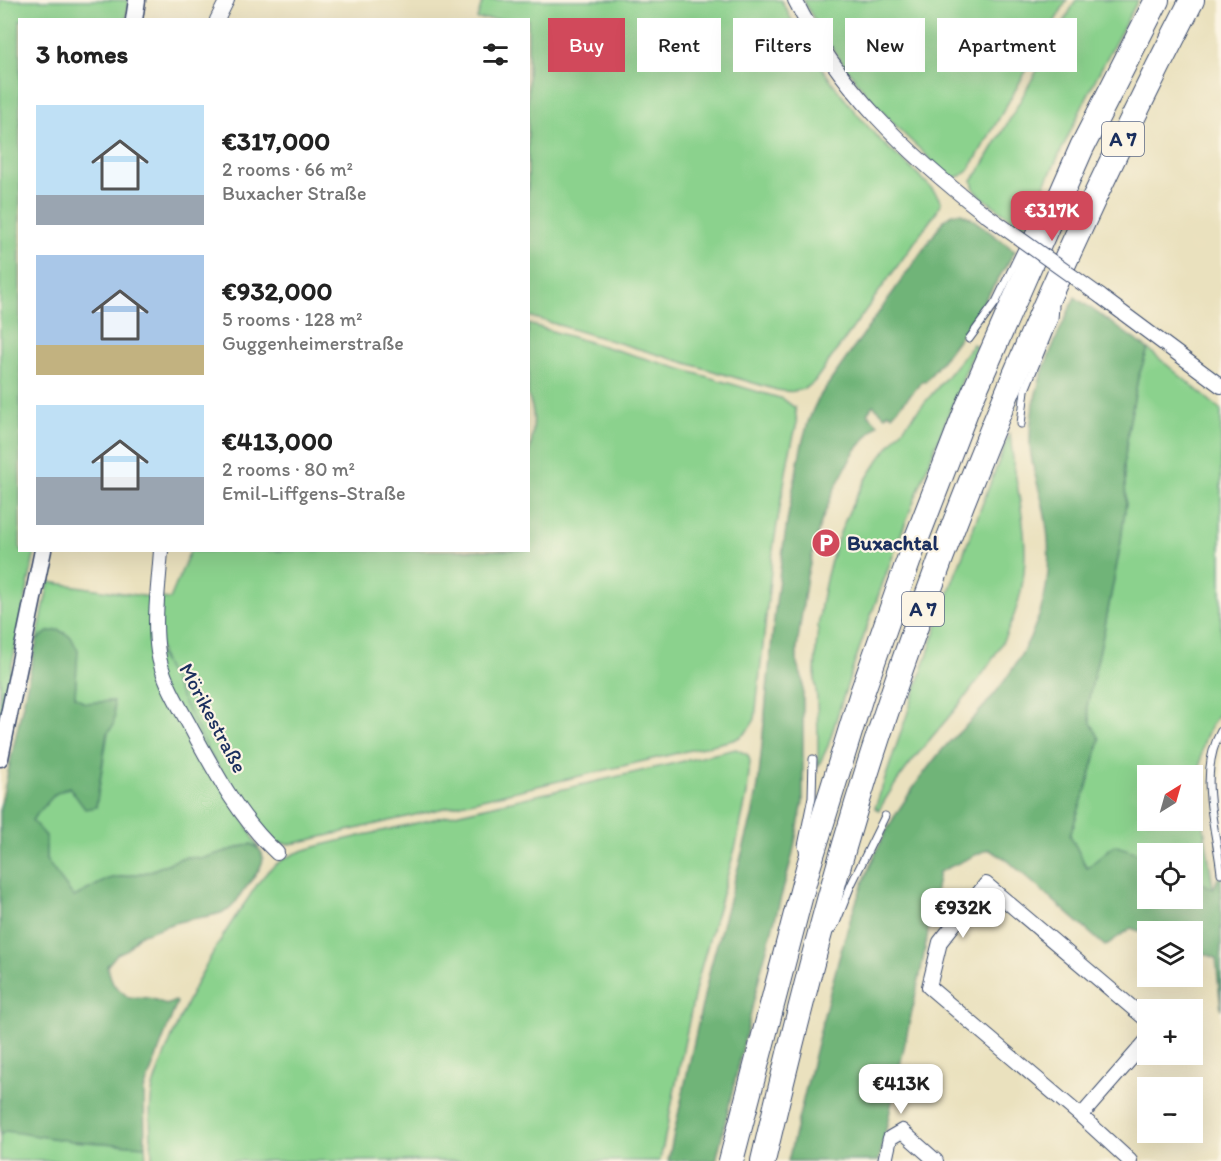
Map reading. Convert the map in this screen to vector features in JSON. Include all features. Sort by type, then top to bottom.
[{"type":"highway","name":"A 7","points":[[731,1161],[808,868],[862,693],[913,548],[968,405],[1082,147],[1157,0]]},
{"type":"highway","name":"A 7","points":[[763,1161],[816,949],[879,733],[936,571],[997,415],[1057,280],[1149,84],[1192,0]]},
{"type":"street","points":[[134,18],[137,0]]},
{"type":"street","points":[[218,18],[227,0]]},
{"type":"street","points":[[795,0],[832,61],[872,112],[909,151],[985,214],[1221,386]]},
{"type":"street","points":[[0,758],[43,552]]},
{"type":"street","name":"Mörikestraße","points":[[161,552],[156,636],[164,674],[174,697],[218,776],[250,825],[277,853]]},
{"type":"street","points":[[1130,1161],[1081,1116],[929,987],[940,942],[986,884],[1137,1011]]},
{"type":"street","points":[[1081,1116],[1137,1052]]},
{"type":"street","points":[[885,1161],[890,1138],[902,1131],[936,1161]]},
{"type":"lane","points":[[969,339],[996,302],[1031,230],[1060,200]]},
{"type":"lane","points":[[1021,424],[1025,390],[1054,319],[1057,280]]},
{"type":"lane","points":[[1221,731],[1211,756],[1209,778],[1221,873]]},
{"type":"lane","points":[[808,868],[802,846],[812,797],[813,759]]},
{"type":"lane","points":[[816,949],[836,923],[851,885],[885,816]]},
{"type":"green space","points":[[0,0],[129,0],[126,18],[18,18],[18,552],[35,552],[0,724]]},
{"type":"green space","points":[[483,0],[781,0],[791,18],[733,18],[733,72],[825,72],[868,127],[937,195],[941,202],[937,211],[814,382],[797,391],[777,390],[530,317],[530,18],[477,18]]},
{"type":"green space","points":[[803,0],[1067,0],[1057,18],[937,18],[937,72],[1025,72],[973,163],[959,177],[947,174],[939,168],[890,120],[850,72],[925,72],[925,18],[845,18],[845,66],[833,49],[833,18],[813,18]]},
{"type":"green space","points":[[1076,0],[1138,0],[1095,80],[1024,228],[981,196],[974,189],[972,180],[1036,72],[1077,72],[1077,18],[1066,18]]},
{"type":"green space","points":[[961,213],[1015,251],[973,318],[925,382],[923,381],[892,415],[889,412],[885,416],[873,405],[867,413],[878,424],[854,452],[834,490],[820,525],[807,576],[797,648],[797,664],[803,680],[803,802],[792,857],[760,974],[716,1161],[668,1161],[710,969],[752,817],[758,786],[780,566],[792,494],[810,416],[822,393],[944,220],[952,214]]},
{"type":"green space","points":[[1075,297],[1148,349],[1138,378],[1129,425],[1124,465],[1126,502],[1120,548],[1087,706],[1091,723],[1100,739],[1070,835],[1087,868],[1114,845],[1137,853],[1137,909],[1203,909],[1203,884],[1213,889],[1221,872],[1221,1010],[1216,958],[1203,953],[1203,921],[1137,921],[1137,930],[1131,928],[1105,946],[1006,859],[988,849],[939,872],[921,970],[879,1161],[788,1161],[836,969],[871,864],[896,814],[924,773],[1006,679],[1028,642],[1039,616],[1048,575],[1049,547],[1043,505],[1032,460],[1030,425],[1038,387],[1051,350]]},
{"type":"green space","points":[[530,325],[783,399],[795,408],[797,423],[774,542],[755,719],[751,726],[740,737],[733,740],[296,843],[287,844],[274,841],[262,830],[229,784],[178,693],[161,653],[161,598],[170,599],[190,552],[530,552],[530,454],[534,423],[531,405]]},
{"type":"green space","points":[[973,344],[976,346],[897,545],[861,644],[828,746],[818,767],[816,648],[823,592],[838,539],[848,513],[876,464]]},
{"type":"green space","points":[[1148,349],[1221,410],[1221,710],[1205,740],[1200,765],[1137,765],[1137,831],[1203,831],[1203,820],[1213,889],[1203,884],[1203,843],[1137,843],[1137,853],[1114,846],[1087,869],[1070,835],[1100,739],[1091,723],[1087,706],[1120,548],[1126,502],[1124,465],[1138,378]]},
{"type":"green space","points":[[1010,432],[1023,519],[1025,554],[1017,608],[986,670],[919,752],[879,810],[875,808],[951,586]]},
{"type":"green space","points":[[49,582],[156,598],[154,644],[258,847],[251,844],[203,858],[184,857],[148,872],[108,879],[74,898],[46,860],[46,836],[31,820],[55,794],[70,787],[85,808],[96,807],[113,701],[85,703],[75,696],[76,675],[48,632],[37,640]]},
{"type":"green space","points":[[59,630],[71,637],[78,651],[75,696],[85,703],[113,701],[115,714],[114,723],[107,733],[96,807],[85,809],[69,787],[55,794],[32,820],[46,836],[46,860],[74,897],[108,879],[148,872],[184,857],[203,858],[251,844],[262,854],[263,859],[258,872],[231,908],[217,914],[177,922],[139,935],[128,949],[117,954],[107,966],[113,984],[129,998],[148,998],[166,1005],[177,1002],[144,1090],[145,1146],[71,1141],[6,1131],[0,1135],[0,808],[37,640],[48,632]]},
{"type":"green space","points":[[736,749],[748,755],[750,761],[747,794],[736,845],[697,982],[660,1161],[152,1161],[150,1112],[152,1093],[172,1037],[196,983],[215,949],[259,881],[275,865],[299,852],[325,844]]},
{"type":"green space","points":[[6,1130],[52,1138],[145,1146],[146,1161],[0,1161],[0,1135]]},
{"type":"place","name":"Buxachtal","points":[[826,543]]}]
